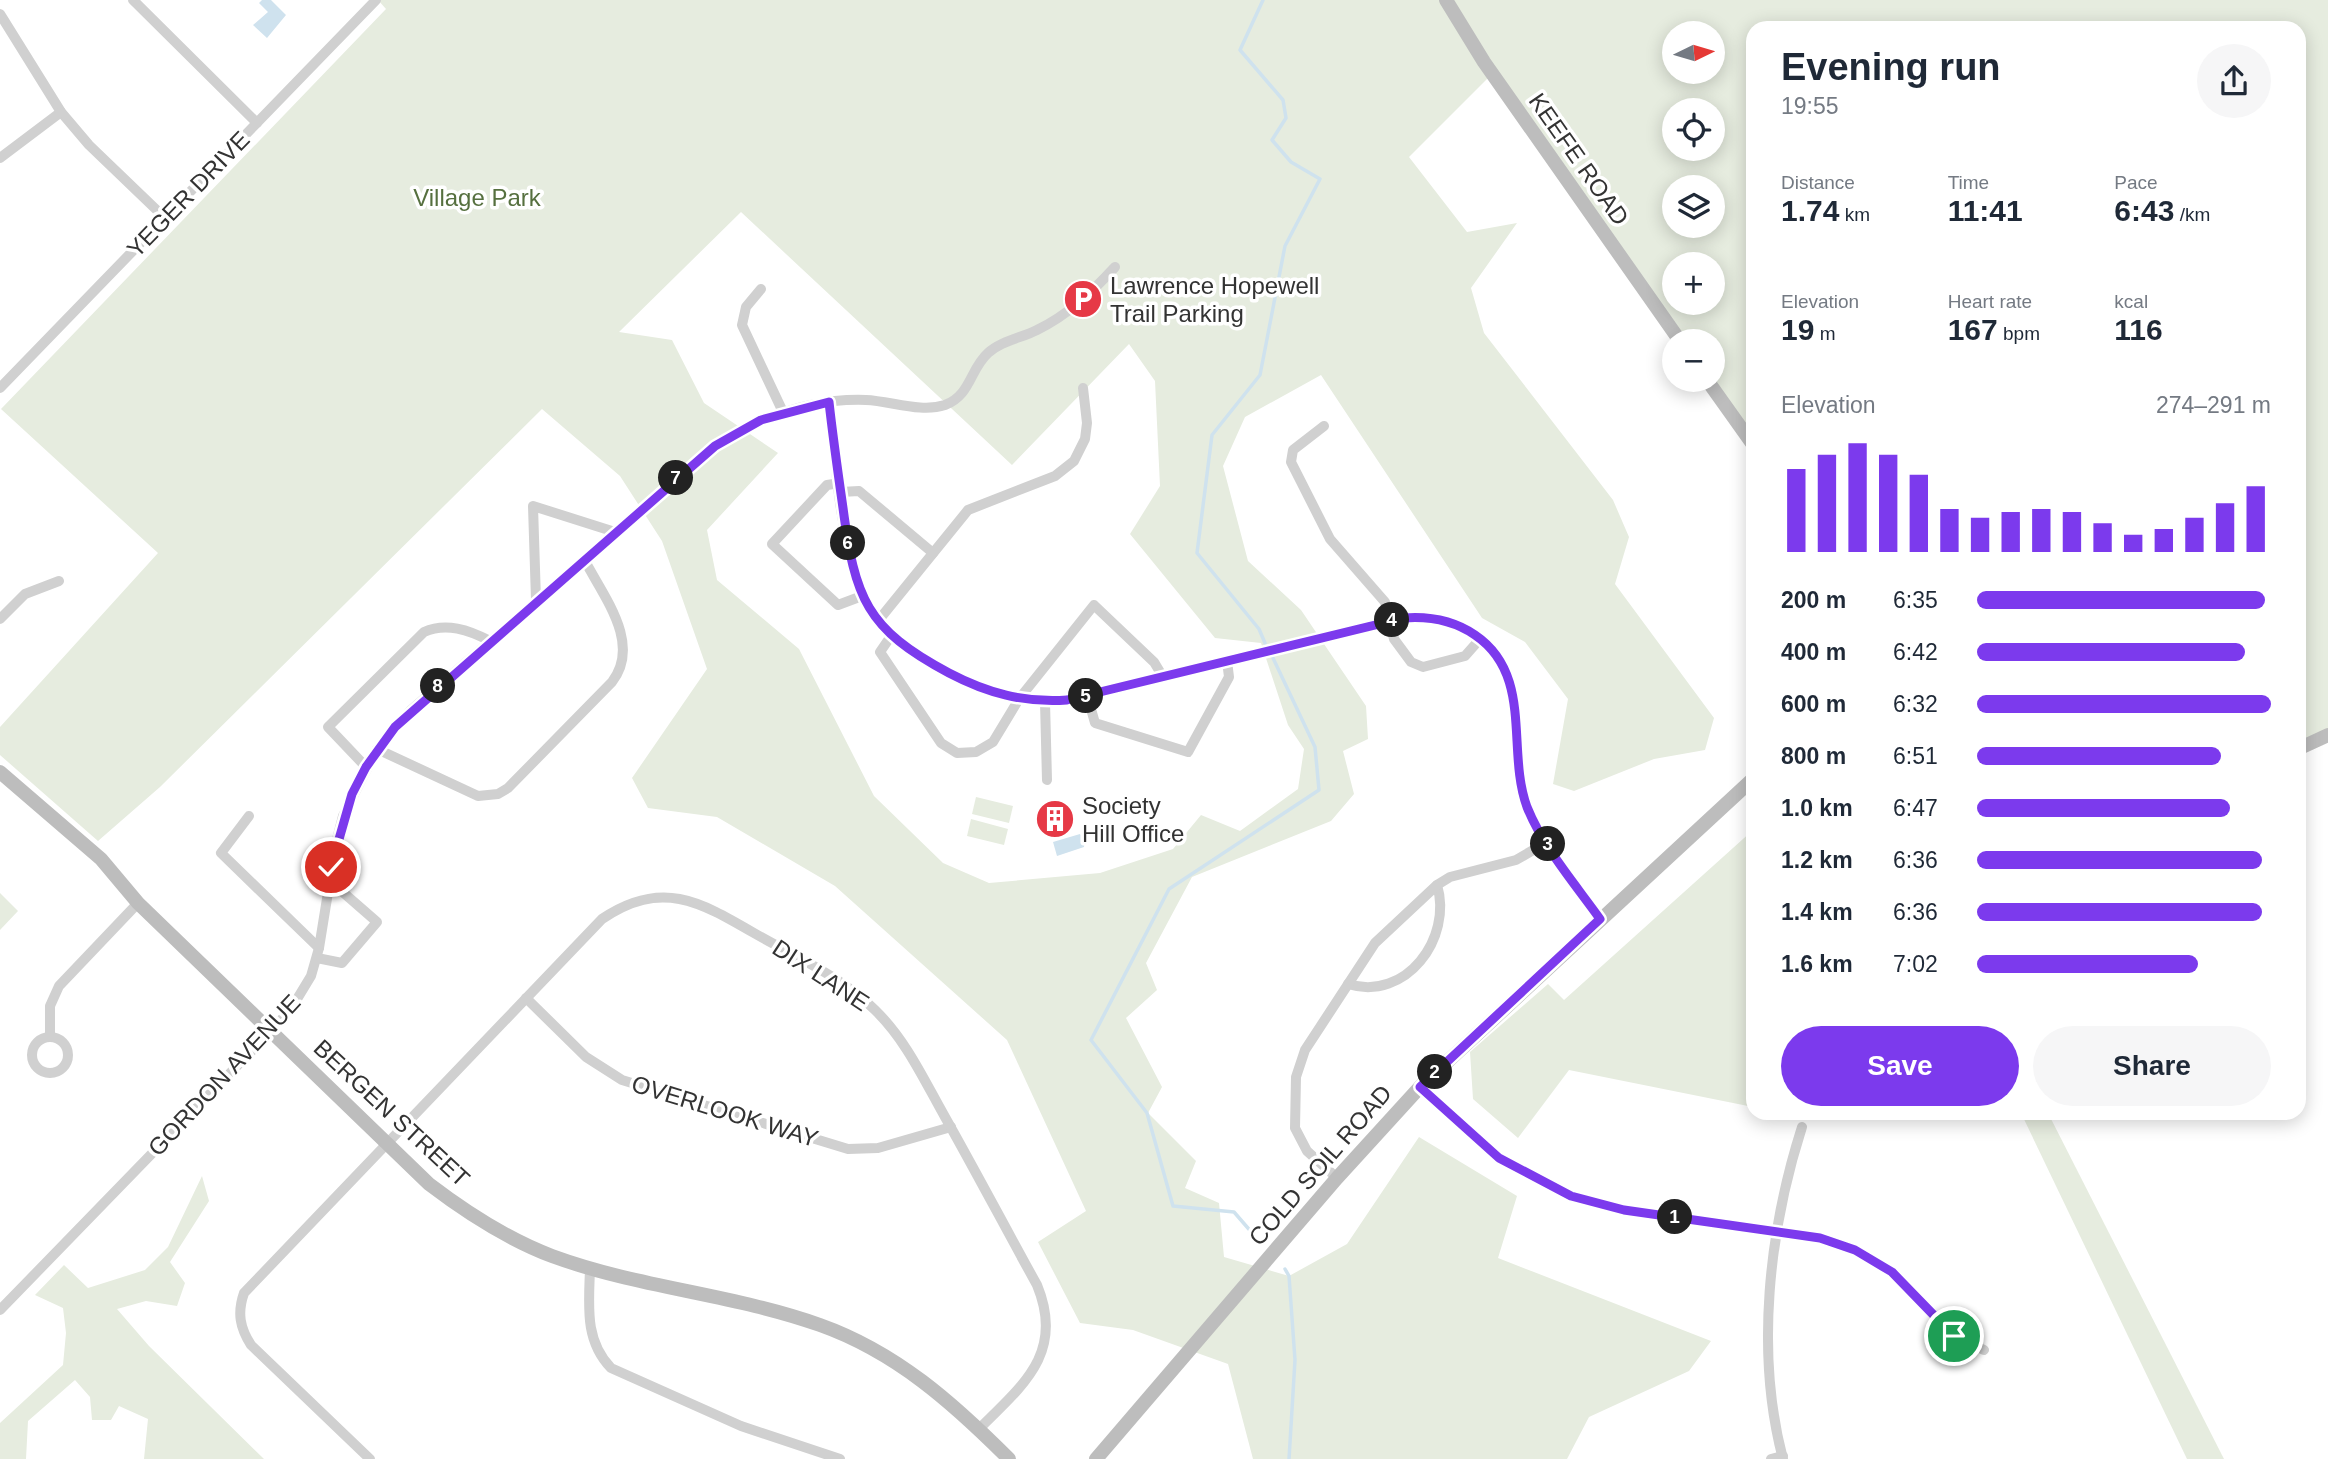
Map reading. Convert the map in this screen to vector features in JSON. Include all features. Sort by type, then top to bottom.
[{"type":"street","points":[[133,0],[257,123]]},
{"type":"street","name":"YEGER DRIVE","points":[[0,388],[376,0]]},
{"type":"street","name":"KEEFE ROAD","points":[[1446,0],[1484,62],[1672,329]]},
{"type":"street","points":[[0,14],[61,112],[89,145],[165,218]]},
{"type":"street","points":[[0,158],[61,112]]},
{"type":"street","name":"GORDON AVENUE","points":[[0,1310],[271,1031],[302,993],[318,953],[343,816],[377,749],[411,710],[715,446],[761,420],[783,412],[829,402],[864,400],[920,407],[945,405],[965,391],[988,353],[1057,319],[1076,305],[1115,267]]},
{"type":"street","points":[[761,289],[746,307],[742,325],[783,412]]},
{"type":"street","points":[[878,621],[968,510],[976,504],[1055,476],[1074,461],[1085,439],[1087,423],[1083,388]]},
{"type":"street","points":[[1716,392],[1746,435]]},
{"type":"street","points":[[829,402],[850,561],[862,596],[891,636],[913,653],[952,674],[1019,699],[1045,702],[1087,695],[1390,621],[1419,617],[1452,622],[1480,639],[1496,655],[1510,681],[1522,787],[1535,824],[1600,919]]},
{"type":"street","points":[[1324,426],[1293,450],[1291,462],[1330,538],[1385,602],[1394,639],[1416,666],[1423,667],[1465,656],[1480,639]]},
{"type":"street","points":[[862,596],[838,605],[772,544],[827,485],[859,491],[933,553]]},
{"type":"street","points":[[537,600],[533,506],[615,532]]},
{"type":"street","points":[[377,749],[478,796],[498,794],[508,789],[612,682],[622,665],[625,654],[622,632],[584,559]]},
{"type":"street","points":[[0,619],[25,594],[59,581]]},
{"type":"street","points":[[891,636],[880,652],[937,739],[948,749],[967,754],[993,742],[1019,699],[1094,605],[1154,662],[1163,677]]},
{"type":"street","points":[[366,767],[328,727],[424,632],[444,626],[477,634],[490,641]]},
{"type":"street","points":[[1087,695],[1095,723],[1188,752],[1229,677],[1227,661]]},
{"type":"street","points":[[1045,702],[1047,780]]},
{"type":"street","points":[[2306,745],[2328,735]]},
{"type":"street","name":"BERGEN STREET","points":[[0,772],[101,859],[138,903],[429,1184],[484,1223],[551,1256],[590,1268],[786,1314],[822,1326],[877,1352],[910,1372],[979,1429],[1009,1459]]},
{"type":"street","name":"COLD SOIL ROAD","points":[[1096,1459],[1337,1178],[1420,1087],[1746,785]]},
{"type":"street","points":[[249,816],[220,853],[318,953],[342,963],[377,922],[330,881]]},
{"type":"street","points":[[1337,1178],[1315,1160],[1299,1139],[1293,1115],[1295,1086],[1305,1049],[1375,943],[1437,885],[1450,877],[1516,860],[1547,842]]},
{"type":"street","points":[[1348,984],[1371,988],[1407,975],[1423,961],[1441,909],[1437,885]]},
{"type":"street","name":"DIX LANE","points":[[370,1459],[251,1345],[244,1335],[239,1314],[240,1303],[250,1284],[602,919],[631,903],[662,897],[696,902],[846,987],[874,1009],[905,1045],[1037,1285],[1046,1312],[1045,1341],[1036,1368],[1027,1381],[979,1429]]},
{"type":"street","points":[[50,1037],[50,1006],[59,986],[138,903]]},
{"type":"street","name":"OVERLOOK WAY","points":[[526,998],[586,1057],[603,1070],[636,1086],[848,1149],[878,1148],[951,1128]]},
{"type":"street","points":[[1420,1087],[1499,1158],[1571,1196],[1624,1210],[1838,1243],[1874,1260],[1908,1287],[1954,1336],[1984,1350]]},
{"type":"street","points":[[1771,1459],[1783,1457],[1774,1414],[1769,1349],[1778,1232],[1786,1185],[1802,1127]]},
{"type":"street","points":[[590,1268],[591,1336],[602,1358],[611,1368],[741,1426],[840,1459]]},
{"type":"green space","name":"Village Park","points":[[378,0],[2328,0],[2328,735],[2306,745],[2306,21],[1746,21],[1746,432],[1721,392],[1725,392],[1725,329],[1673,329],[1663,315],[1725,315],[1725,252],[1662,252],[1662,313],[1490,76],[1409,157],[1467,232],[1517,223],[1471,288],[1484,333],[1613,500],[1629,537],[1615,584],[1714,718],[1705,750],[1654,759],[1574,791],[1553,784],[1568,699],[1525,642],[1482,618],[1321,375],[1245,417],[1223,466],[1248,561],[1301,610],[1366,706],[1368,739],[1343,751],[1354,794],[1331,821],[1192,877],[1146,963],[1157,990],[1126,1018],[1162,1087],[1148,1113],[1196,1161],[1185,1188],[1219,1203],[1224,1257],[1289,1276],[1347,1244],[1419,1137],[1517,1196],[1498,1258],[1711,1341],[1689,1371],[1589,1417],[1567,1459],[1253,1459],[1228,1364],[1133,1330],[1080,1323],[1038,1242],[1086,1211],[1007,1040],[835,886],[717,817],[648,808],[632,778],[707,669],[662,541],[620,476],[542,409],[160,787],[98,841],[0,755],[0,727],[158,553],[1,409],[386,9]],"holes":[[[741,212],[1012,465],[1129,344],[1155,381],[1160,486],[1130,534],[1215,638],[1261,643],[1288,725],[1304,749],[1298,789],[1240,831],[1201,815],[1173,849],[1100,873],[989,883],[943,863],[874,796],[799,649],[717,580],[707,530],[778,453],[704,403],[672,340],[619,332]]]},
{"type":"green space","points":[[976,797],[1013,806],[1009,823],[972,814]]},
{"type":"green space","points":[[971,819],[1008,829],[1004,845],[967,836]]},
{"type":"green space","points":[[1746,836],[1746,1106],[1569,1070],[1518,1138],[1473,1099],[1470,1052],[1548,984],[1564,1000]]},
{"type":"green space","points":[[0,893],[18,911],[0,930]]},
{"type":"green space","points":[[2024,1120],[2052,1120],[2224,1459],[2187,1459]]},
{"type":"green space","points":[[202,1176],[209,1201],[170,1262],[185,1283],[177,1306],[146,1301],[117,1309],[149,1346],[264,1459],[144,1459],[148,1419],[119,1406],[111,1420],[92,1420],[90,1397],[75,1380],[28,1421],[26,1459],[0,1459],[0,1423],[63,1365],[66,1333],[63,1308],[35,1295],[64,1265],[88,1288],[145,1270],[168,1247]]},
{"type":"water","points":[[262,0],[271,0],[286,15],[267,38],[253,25],[268,12],[259,3]]},
{"type":"water","points":[[1080,834],[1085,840],[1084,847],[1057,856],[1053,842]]},
{"type":"waterway","points":[[1263,0],[1240,50],[1283,100],[1286,118],[1272,140],[1291,162],[1320,179],[1285,246],[1260,375],[1212,435],[1197,553],[1259,629],[1265,643]]},
{"type":"waterway","points":[[1260,1242],[1234,1212],[1173,1206],[1147,1113],[1091,1040],[1169,889],[1319,790],[1315,747],[1273,658]]},
{"type":"waterway","points":[[1285,1269],[1289,1276],[1295,1360],[1289,1459]]},
{"type":"place","name":"Lawrence Hopewell Trail Parking","points":[[1083,299]]},
{"type":"place","name":"Society Hill Office","points":[[1055,819]]},
{"type":"route","points":[[331,867],[343,816],[352,794],[377,749],[411,710],[715,446],[761,420],[783,412],[829,402],[850,561],[867,605],[891,636],[913,653],[1000,695],[1045,702],[1067,700],[1404,618],[1436,618],[1452,622],[1486,643],[1504,667],[1514,696],[1520,776],[1527,805],[1535,824],[1600,919],[1420,1087],[1478,1142],[1499,1158],[1522,1173],[1571,1196],[1624,1210],[1820,1238],[1855,1250],[1892,1272],[1954,1336]]}]
